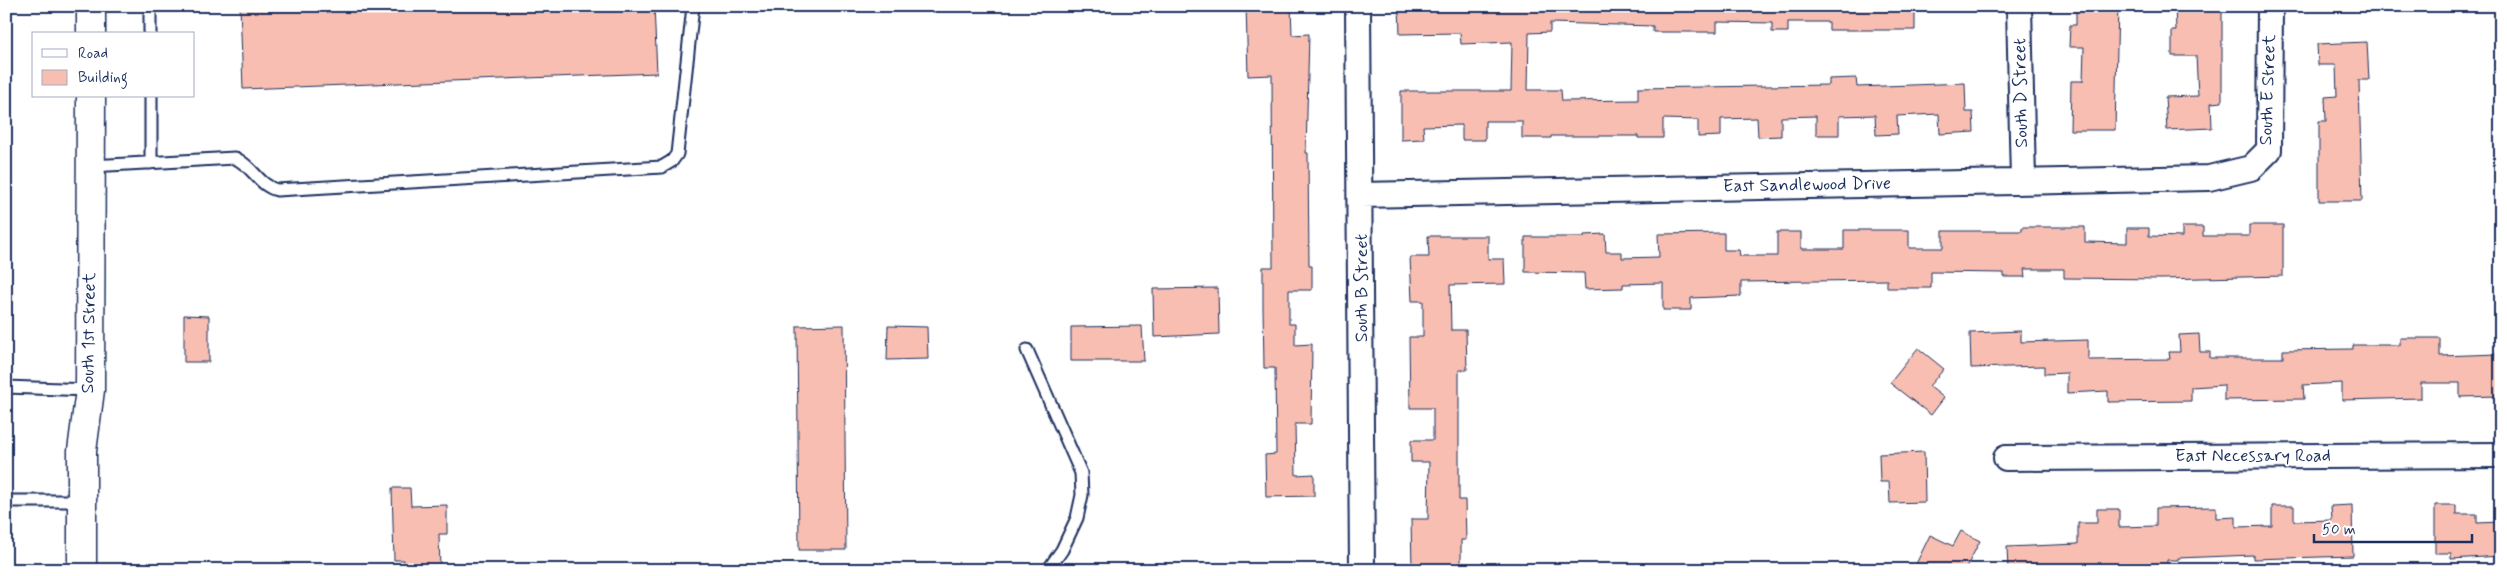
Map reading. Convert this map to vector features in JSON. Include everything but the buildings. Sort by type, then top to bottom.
[{"type":"main road","points":[[91,6],[91,32]]},
{"type":"main road","name":"South 1st Street","points":[[82,570],[82,451],[90,390],[91,98]]},
{"type":"street","name":"South B Street","points":[[1358,6],[1361,195],[1362,570]]},
{"type":"street","name":"South D Street","points":[[2019,6],[2024,180]]},
{"type":"street","name":"South E Street","points":[[2252,168],[2269,150],[2270,6]]},
{"type":"street","name":"East Sandlewood Drive","points":[[1361,195],[2024,180],[2209,178],[2252,168]]},
{"type":"street","name":"East Necessary Road","points":[[2006,458],[2501,455]]},
{"type":"lane","points":[[150,6],[150,32]]},
{"type":"lane","points":[[91,166],[235,158],[252,169],[266,187],[277,190],[662,167],[672,161],[677,154],[693,6]]},
{"type":"lane","points":[[151,98],[151,163]]},
{"type":"lane","points":[[1027,350],[1082,473],[1082,495],[1077,518],[1062,550],[1048,570]]},
{"type":"lane","points":[[6,387],[90,390]]},
{"type":"lane","points":[[6,501],[82,501]]}]
